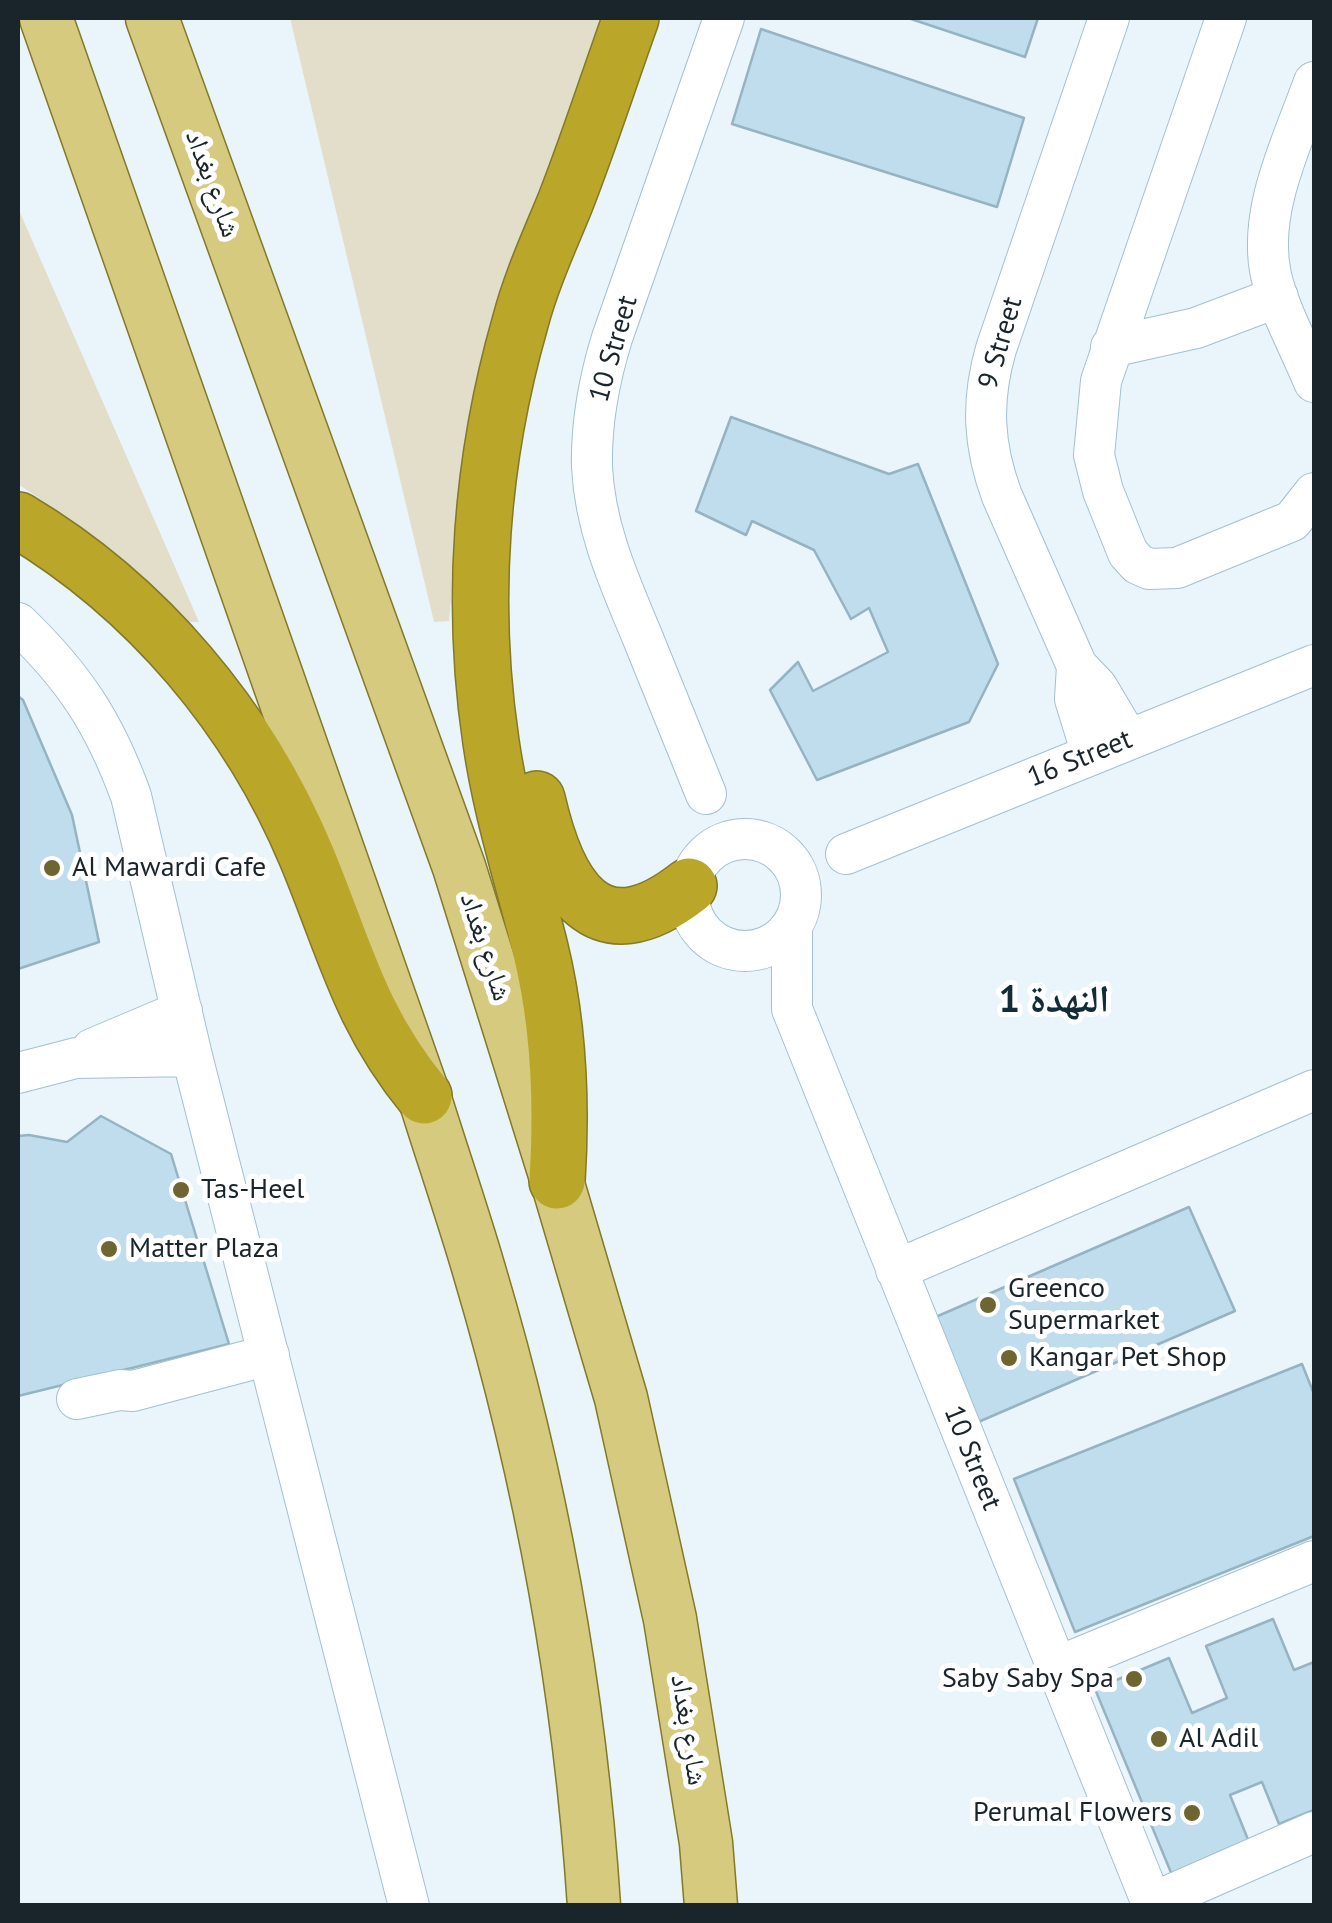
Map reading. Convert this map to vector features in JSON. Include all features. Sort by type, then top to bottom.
[{"type":"highway","points":[[557,1181],[560,1134],[556,1041],[540,950],[491,743],[483,665],[480,566],[490,457],[520,319],[631,18]]},
{"type":"highway","points":[[565,201],[526,404],[514,575],[526,728],[536,792],[555,862],[572,890],[600,911],[632,917],[662,907],[695,872]]},
{"type":"highway","points":[[18,520],[131,604],[223,707],[263,770],[306,854],[351,977],[376,1031],[424,1096]]},
{"type":"main road","points":[[46,18],[424,1096],[480,1273],[526,1452],[562,1634],[588,1818],[594,1906]]},
{"type":"main road","name":"شارع بغداد","points":[[152,18],[459,867],[557,1181],[621,1398],[670,1618],[706,1842],[711,1906]]},
{"type":"main road","points":[[588,1818],[629,1906]]},
{"type":"street","name":"10 Street","points":[[706,794],[609,556],[596,498],[593,424],[612,338],[724,18]]},
{"type":"street","name":"9 Street","points":[[1109,18],[996,349],[984,408],[992,468],[1076,666],[1106,700],[1110,747]]},
{"type":"street","points":[[1223,18],[1101,381],[1094,455],[1128,553],[1138,564],[1164,570],[1292,520],[1314,493]]},
{"type":"street","points":[[1314,82],[1269,216],[1269,259],[1278,297],[1314,382]]},
{"type":"street","points":[[1112,346],[1196,328],[1278,297]]},
{"type":"street","points":[[18,623],[58,661],[91,708],[117,757],[131,796],[192,1056],[408,1906]]},
{"type":"street","name":"16 Street","points":[[846,854],[1314,664]]},
{"type":"street","points":[[706,794],[762,842],[783,853],[797,874],[801,886],[792,1009],[701,930],[688,902],[706,794]]},
{"type":"street","points":[[695,872],[724,842],[762,842],[846,854],[770,946],[741,951],[726,948]]},
{"type":"street","name":"10 Street","points":[[792,1009],[1153,1904]]},
{"type":"street","points":[[18,1074],[76,1058],[182,1011]]},
{"type":"street","points":[[76,1058],[192,1056]]},
{"type":"street","points":[[896,1270],[1314,1090]]},
{"type":"street","points":[[77,1399],[268,1351]]},
{"type":"street","points":[[1057,1668],[1314,1562]]},
{"type":"street","points":[[1153,1904],[1314,1832]]},
{"type":"shaded area","points":[[290,18],[610,18],[456,544],[449,621],[434,622]]},
{"type":"shaded area","points":[[18,208],[199,622],[183,622],[83,528],[18,484]]},
{"type":"building","points":[[908,18],[1038,18],[1025,57]]},
{"type":"building","points":[[761,29],[1024,118],[997,207],[732,124]]},
{"type":"building","points":[[731,417],[889,474],[918,464],[998,664],[969,722],[817,780],[770,690],[798,662],[813,691],[888,652],[869,608],[851,619],[814,550],[752,521],[746,535],[696,511]]},
{"type":"building","points":[[18,696],[72,815],[99,942],[18,969]]},
{"type":"building","name":"Matter Plaza","points":[[101,1116],[171,1154],[229,1344],[18,1396],[18,1136],[67,1142]]},
{"type":"building","points":[[1189,1207],[1235,1311],[976,1423],[931,1319]]},
{"type":"building","points":[[1302,1364],[1314,1394],[1314,1536],[1075,1632],[1014,1479]]},
{"type":"building","points":[[1273,1619],[1294,1670],[1314,1662],[1314,1810],[1279,1824],[1262,1782],[1230,1795],[1249,1842],[1172,1875],[1095,1689],[1169,1658],[1192,1713],[1227,1698],[1206,1646]]},
{"type":"place","name":"Al Mawardi Cafe","points":[[52,868]]},
{"type":"place","name":"Tas-Heel","points":[[181,1190]]},
{"type":"place","name":"Matter Plaza","points":[[109,1249]]},
{"type":"place","name":"Greenco Supermarket","points":[[988,1305]]},
{"type":"place","name":"Kangar Pet Shop","points":[[1009,1358]]},
{"type":"place","name":"Saby Saby Spa","points":[[1134,1679]]},
{"type":"place","name":"Al Adil","points":[[1159,1739]]},
{"type":"place","name":"Perumal Flowers","points":[[1192,1813]]},
{"type":"district","name":"النهدة 1","points":[[1054,1001]]}]
